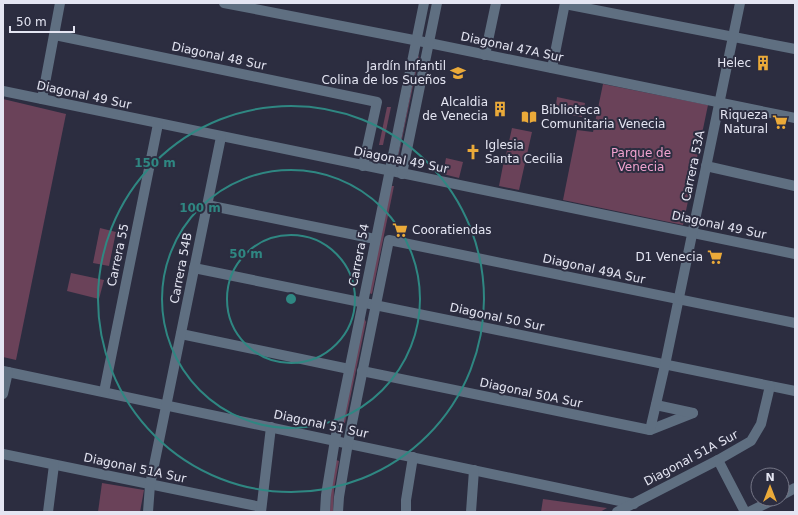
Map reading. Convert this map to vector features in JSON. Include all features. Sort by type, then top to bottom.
[{"type":"street","points":[[42,99],[60,3]]},
{"type":"street","name":"Diagonal 47A Sur","points":[[224,3],[485,54],[795,118]]},
{"type":"street","name":"Carrera 54","points":[[325,512],[326,495],[335,440],[424,3]]},
{"type":"street","points":[[402,174],[437,3]]},
{"type":"street","points":[[485,54],[496,3]]},
{"type":"street","points":[[552,68],[565,3],[795,49]]},
{"type":"street","name":"Carrera 53A","points":[[650,430],[679,300],[740,3]]},
{"type":"street","name":"Diagonal 48 Sur","points":[[55,35],[377,102],[363,166]]},
{"type":"street","name":"Diagonal 49 Sur","points":[[3,91],[795,254]]},
{"type":"street","name":"Carrera 55","points":[[104,392],[158,124]]},
{"type":"street","name":"Carrera 54B","points":[[148,512],[150,484],[221,137]]},
{"type":"street","points":[[706,166],[795,186]]},
{"type":"street","points":[[207,205],[375,239]]},
{"type":"street","name":"Diagonal 49A Sur","points":[[376,305],[389,240],[795,323]]},
{"type":"street","name":"Diagonal 50 Sur","points":[[194,268],[795,391]]},
{"type":"street","points":[[338,512],[348,443],[376,305]]},
{"type":"street","points":[[181,334],[349,369]]},
{"type":"street","points":[[3,394],[5,371]]},
{"type":"street","name":"Diagonal 51 Sur","points":[[5,371],[634,504]]},
{"type":"street","name":"Diagonal 50A Sur","points":[[362,371],[650,430]]},
{"type":"street","name":"Diagonal 51A Sur","points":[[617,512],[718,460],[751,441],[761,424],[770,386]]},
{"type":"street","points":[[650,430],[693,413],[656,405]]},
{"type":"street","points":[[261,510],[271,427]]},
{"type":"street","name":"Diagonal 51A Sur","points":[[3,454],[150,484],[261,510]]},
{"type":"street","points":[[406,512],[406,500],[414,457]]},
{"type":"street","points":[[718,460],[745,512]]},
{"type":"street","points":[[48,512],[54,465]]},
{"type":"street","points":[[470,512],[474,470]]},
{"type":"street","points":[[749,512],[759,507]]},
{"type":"green space","points":[[418,56],[419,57],[397,161]]},
{"type":"green space","name":"Parque de Venecia","points":[[603,84],[708,105],[683,225],[563,200],[577,130],[593,132]]},
{"type":"green space","points":[[557,97],[585,103],[582,117],[555,112]]},
{"type":"green space","points":[[3,99],[66,114],[16,360],[3,357]]},
{"type":"green space","points":[[387,107],[391,107],[383,145],[379,145]]},
{"type":"green space","points":[[512,128],[532,132],[519,190],[499,186]]},
{"type":"green space","points":[[446,158],[463,162],[459,178],[443,174]]},
{"type":"green space","points":[[391,186],[394,186],[372,294],[369,293]]},
{"type":"green space","points":[[100,228],[116,232],[109,266],[93,263]]},
{"type":"green space","points":[[71,273],[104,280],[99,299],[67,291]]},
{"type":"green space","points":[[364,318],[366,322],[345,423],[342,423]]},
{"type":"green space","points":[[336,460],[339,461],[334,489],[333,512],[330,512],[331,489]]},
{"type":"green space","points":[[102,483],[144,490],[140,512],[98,512]]},
{"type":"green space","points":[[543,499],[607,508],[600,512],[541,512]]},
{"type":"place","name":"Helec","points":[[763,63]]},
{"type":"place","name":"Jardín Infantil Colina de los Sueños","points":[[458,73]]},
{"type":"place","name":"Alcaldia de Venecia","points":[[500,109]]},
{"type":"place","name":"Biblioteca Comunitaria Venecia","points":[[529,117]]},
{"type":"place","name":"Riqueza Natural","points":[[780,122]]},
{"type":"place","name":"Iglesia Santa Cecilia","points":[[473,152]]},
{"type":"place","name":"Cooratiendas","points":[[400,230]]},
{"type":"place","name":"D1 Venecia","points":[[715,257]]}]
